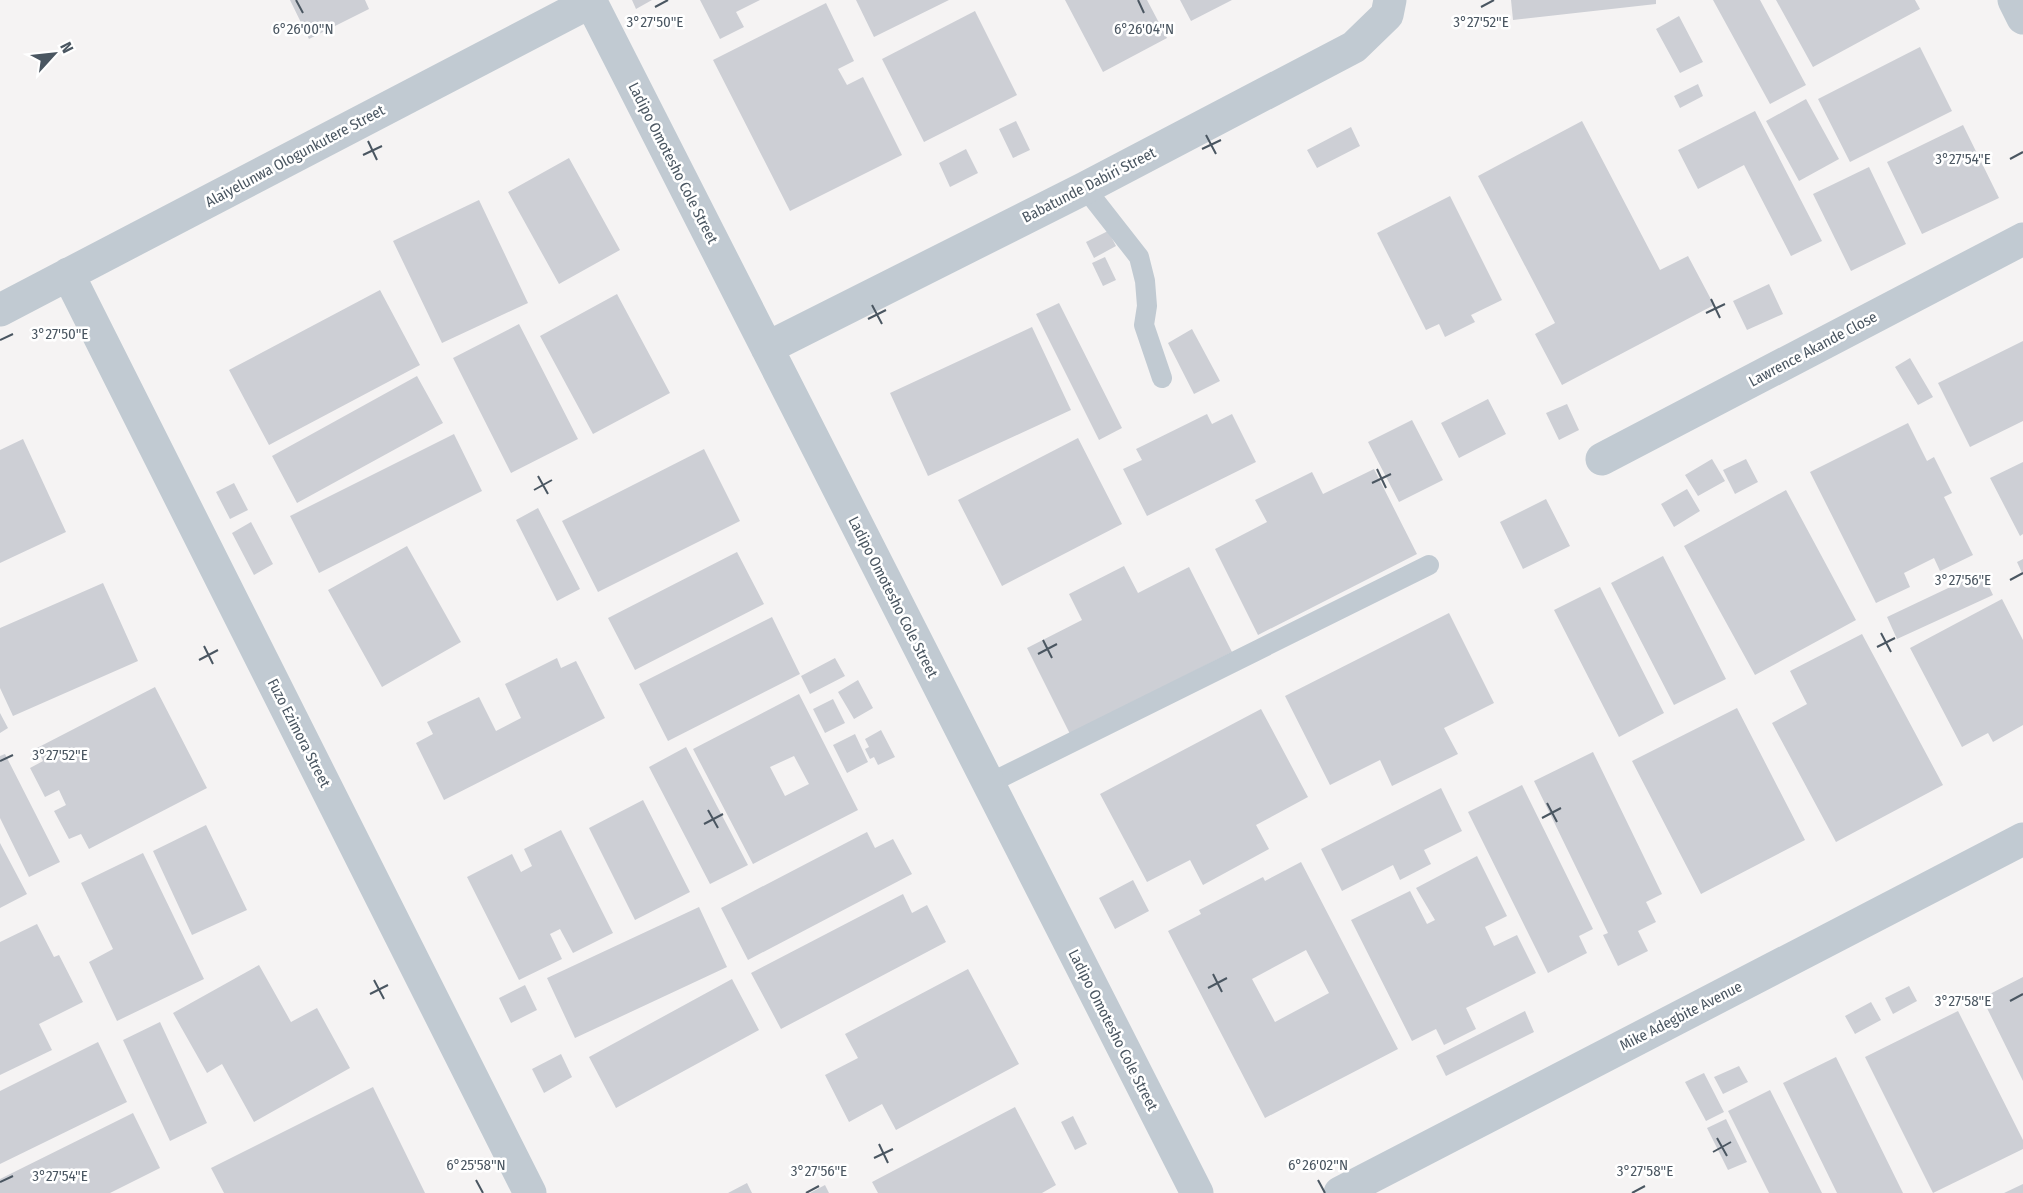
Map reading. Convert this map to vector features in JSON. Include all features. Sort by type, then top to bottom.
[{"type":"street","name":"Babatunde Dabiri Street","points":[[767,348],[1085,188],[1354,47],[1387,15],[1390,0]]},
{"type":"street","points":[[2014,0],[2023,18]]},
{"type":"street","name":"Alaiyelunwa Ologunkutere Street","points":[[0,310],[590,1]]},
{"type":"street","name":"Ladipo Omotesho Cole Street","points":[[590,1],[1197,1193]]},
{"type":"street","name":"Lawrence Akande Close","points":[[1602,459],[2023,239]]},
{"type":"street","name":"Fuzo Ezimora Street","points":[[68,274],[530,1193]]},
{"type":"street","name":"Mike Adegbite Avenue","points":[[1340,1193],[2023,839]]},
{"type":"lane","points":[[1085,188],[1139,257],[1145,282],[1147,306],[1144,325],[1162,378]]},
{"type":"lane","points":[[988,784],[1429,565]]},
{"type":"building","points":[[290,0],[365,0],[369,9],[309,39]]},
{"type":"building","points":[[632,0],[652,0],[636,9]]},
{"type":"building","points":[[700,0],[760,0],[736,12],[744,27],[720,39]]},
{"type":"building","points":[[856,0],[949,0],[874,37]]},
{"type":"building","points":[[1065,0],[1147,0],[1167,38],[1103,72]]},
{"type":"building","points":[[1180,0],[1232,0],[1191,21]]},
{"type":"building","points":[[1511,0],[1656,0],[1656,4],[1513,20]]},
{"type":"building","points":[[1713,0],[1760,0],[1806,85],[1770,104]]},
{"type":"building","points":[[1776,0],[1915,0],[1920,9],[1813,67]]},
{"type":"building","points":[[826,3],[854,61],[838,69],[847,85],[863,77],[902,155],[790,211],[713,60]]},
{"type":"building","points":[[975,11],[1017,95],[924,142],[882,59]]},
{"type":"building","points":[[1679,16],[1703,62],[1680,73],[1656,29]]},
{"type":"building","points":[[1920,47],[1952,111],[1850,162],[1818,99]]},
{"type":"building","points":[[1698,84],[1703,96],[1680,108],[1674,96]]},
{"type":"building","points":[[1806,99],[1839,159],[1799,181],[1766,121]]},
{"type":"building","points":[[1755,111],[1822,241],[1791,256],[1744,165],[1698,189],[1678,150]]},
{"type":"building","points":[[1016,121],[1030,150],[1013,158],[999,129]]},
{"type":"building","points":[[1582,121],[1660,270],[1688,256],[1714,305],[1562,385],[1535,334],[1555,323],[1478,176]]},
{"type":"building","points":[[1963,125],[1999,198],[1922,234],[1887,162]]},
{"type":"building","points":[[1351,127],[1360,146],[1317,168],[1307,150]]},
{"type":"building","points":[[966,149],[978,173],[950,187],[939,163]]},
{"type":"building","points":[[569,158],[620,250],[559,284],[508,192]]},
{"type":"building","points":[[1869,167],[1906,244],[1851,271],[1813,194]]},
{"type":"building","points":[[1450,196],[1502,300],[1471,315],[1475,322],[1445,337],[1439,324],[1426,330],[1377,233]]},
{"type":"building","points":[[479,200],[528,303],[442,343],[393,241]]},
{"type":"building","points":[[1108,231],[1116,246],[1094,258],[1086,242]]},
{"type":"building","points":[[1105,257],[1116,280],[1103,286],[1092,263]]},
{"type":"building","points":[[1769,284],[1783,314],[1747,330],[1733,301]]},
{"type":"building","points":[[380,290],[420,365],[269,445],[229,370]]},
{"type":"building","points":[[617,294],[670,393],[593,434],[540,336]]},
{"type":"building","points":[[1059,303],[1122,428],[1099,440],[1036,314]]},
{"type":"building","points":[[519,324],[578,439],[511,473],[453,358]]},
{"type":"building","points":[[1032,327],[1071,410],[928,476],[890,393]]},
{"type":"building","points":[[1192,329],[1220,381],[1194,394],[1168,343]]},
{"type":"building","points":[[2023,341],[2023,421],[1970,447],[1938,383]]},
{"type":"building","points":[[1910,358],[1933,397],[1918,405],[1895,367]]},
{"type":"building","points":[[417,376],[443,423],[297,503],[272,456]]},
{"type":"building","points":[[1488,399],[1506,434],[1459,458],[1441,423]]},
{"type":"building","points":[[1567,404],[1579,430],[1559,440],[1546,413]]},
{"type":"building","points":[[1207,414],[1212,424],[1232,414],[1256,462],[1147,516],[1123,469],[1142,460],[1136,449]]},
{"type":"building","points":[[1412,420],[1443,480],[1399,502],[1368,442]]},
{"type":"building","points":[[1908,423],[1927,461],[1934,457],[1952,493],[1944,497],[1973,555],[1940,571],[1934,558],[1904,573],[1910,587],[1876,603],[1810,472]]},
{"type":"building","points":[[454,434],[482,491],[319,573],[290,516]]},
{"type":"building","points":[[1078,438],[1122,524],[1002,586],[958,500]]},
{"type":"building","points":[[23,439],[66,532],[0,563],[0,450]]},
{"type":"building","points":[[704,449],[740,521],[598,592],[562,521]]},
{"type":"building","points":[[1712,459],[1725,481],[1698,496],[1685,475]]},
{"type":"building","points":[[1746,459],[1758,482],[1735,494],[1723,470]]},
{"type":"building","points":[[2023,462],[2023,534],[2020,536],[1990,478]]},
{"type":"building","points":[[1374,469],[1417,554],[1258,635],[1215,549],[1267,522],[1255,500],[1312,472],[1323,494]]},
{"type":"building","points":[[234,483],[248,510],[230,519],[216,492]]},
{"type":"building","points":[[1687,489],[1700,511],[1674,527],[1661,504]]},
{"type":"building","points":[[1786,490],[1856,620],[1755,675],[1684,546]]},
{"type":"building","points":[[1546,499],[1570,546],[1523,569],[1500,522]]},
{"type":"building","points":[[538,508],[580,589],[557,601],[516,520]]},
{"type":"building","points":[[251,522],[273,564],[254,575],[232,533]]},
{"type":"building","points":[[407,546],[461,642],[382,687],[328,590]]},
{"type":"building","points":[[737,552],[764,604],[635,670],[608,618]]},
{"type":"building","points":[[1663,556],[1726,679],[1674,705],[1611,583]]},
{"type":"building","points":[[2023,559],[2023,575],[2017,562]]},
{"type":"building","points":[[1124,566],[1138,593],[1189,567],[1232,652],[1070,734],[1027,648],[1082,620],[1069,594]]},
{"type":"building","points":[[1982,572],[1993,595],[1897,639],[1887,617]]},
{"type":"building","points":[[103,583],[138,661],[13,716],[0,688],[0,628]]},
{"type":"building","points":[[1600,587],[1664,713],[1619,737],[1554,610]]},
{"type":"building","points":[[2002,599],[2023,640],[2023,725],[1993,742],[1988,733],[1962,747],[1910,648]]},
{"type":"building","points":[[1449,613],[1494,703],[1444,728],[1458,754],[1392,786],[1380,760],[1330,785],[1285,696]]},
{"type":"building","points":[[772,617],[800,674],[668,741],[639,684]]},
{"type":"building","points":[[1862,634],[1943,785],[1836,842],[1772,723],[1807,704],[1790,671]]},
{"type":"building","points":[[557,658],[561,668],[576,661],[605,718],[444,800],[416,743],[433,734],[427,722],[479,697],[496,731],[521,718],[505,684]]},
{"type":"building","points":[[835,658],[845,676],[810,694],[801,676]]},
{"type":"building","points":[[858,680],[873,708],[854,719],[838,692]]},
{"type":"building","points":[[155,687],[207,788],[89,849],[81,834],[69,839],[54,811],[66,805],[59,790],[45,797],[30,768],[43,761],[37,748]]},
{"type":"building","points":[[799,694],[858,810],[753,864],[693,749]],"holes":[[[794,756],[809,784],[785,796],[770,767]]]},
{"type":"building","points":[[833,699],[845,723],[825,733],[813,709]]},
{"type":"building","points":[[1737,708],[1805,840],[1701,894],[1632,761]]},
{"type":"building","points":[[1261,709],[1308,797],[1256,825],[1269,849],[1203,885],[1190,860],[1147,882],[1100,794]]},
{"type":"building","points":[[0,713],[8,728],[0,733]]},
{"type":"building","points":[[881,730],[895,757],[878,765],[874,757],[870,759],[865,749],[869,747],[865,739]]},
{"type":"building","points":[[855,734],[868,762],[847,773],[833,745]]},
{"type":"building","points":[[686,747],[748,865],[710,884],[649,767]]},
{"type":"building","points":[[1593,752],[1662,894],[1646,902],[1656,922],[1638,931],[1648,951],[1618,966],[1603,935],[1608,933],[1534,781]]},
{"type":"building","points":[[5,754],[60,862],[29,877],[0,818],[0,756]]},
{"type":"building","points":[[1522,785],[1593,929],[1579,936],[1587,953],[1548,973],[1468,812]]},
{"type":"building","points":[[1441,788],[1462,831],[1424,850],[1431,864],[1400,880],[1393,865],[1342,891],[1321,849]]},
{"type":"building","points":[[643,800],[690,892],[635,920],[589,828]]},
{"type":"building","points":[[206,825],[247,910],[192,935],[153,851]]},
{"type":"building","points":[[561,830],[613,933],[573,953],[560,929],[550,934],[562,959],[519,980],[467,877],[512,854],[521,872],[532,866],[524,849]]},
{"type":"building","points":[[867,832],[875,848],[893,839],[912,874],[748,960],[721,908]]},
{"type":"building","points":[[0,843],[27,894],[0,908]]},
{"type":"building","points":[[143,853],[204,979],[117,1021],[89,962],[113,949],[81,883]]},
{"type":"building","points":[[1477,856],[1507,916],[1485,927],[1494,946],[1517,935],[1536,973],[1466,1008],[1476,1029],[1444,1045],[1436,1029],[1412,1041],[1351,920],[1410,891],[1427,924],[1435,920],[1416,888]]},
{"type":"building","points":[[1301,862],[1398,1049],[1265,1118],[1168,931],[1201,914],[1199,910],[1263,877],[1265,881]],"holes":[[[1306,950],[1329,993],[1275,1022],[1252,979]]]},
{"type":"building","points":[[1133,880],[1149,911],[1115,929],[1099,898]]},
{"type":"building","points":[[903,894],[912,913],[927,905],[946,942],[781,1029],[751,973]]},
{"type":"building","points":[[699,907],[727,967],[575,1038],[547,978]]},
{"type":"building","points":[[37,924],[54,957],[59,955],[83,1002],[39,1024],[52,1050],[0,1075],[0,942]]},
{"type":"building","points":[[259,965],[291,1022],[317,1008],[350,1068],[254,1122],[222,1064],[207,1073],[173,1013]]},
{"type":"building","points":[[968,969],[1019,1064],[896,1130],[882,1104],[849,1122],[825,1075],[858,1058],[845,1034]]},
{"type":"building","points":[[2023,977],[2023,1081],[1982,998]]},
{"type":"building","points":[[732,979],[759,1030],[616,1108],[589,1057]]},
{"type":"building","points":[[525,985],[537,1010],[511,1023],[499,998]]},
{"type":"building","points":[[1909,986],[1917,1001],[1893,1014],[1885,998]]},
{"type":"building","points":[[1871,1002],[1881,1020],[1855,1034],[1845,1016]]},
{"type":"building","points":[[1525,1011],[1534,1032],[1446,1076],[1436,1056]]},
{"type":"building","points":[[1958,1011],[2023,1140],[2023,1149],[1933,1193],[1865,1057]]},
{"type":"building","points":[[160,1022],[207,1123],[170,1141],[123,1040]]},
{"type":"building","points":[[98,1042],[127,1102],[0,1164],[0,1091]]},
{"type":"building","points":[[561,1054],[572,1077],[544,1093],[532,1069]]},
{"type":"building","points":[[1836,1057],[1903,1193],[1837,1193],[1783,1083]]},
{"type":"building","points":[[1739,1066],[1748,1082],[1723,1094],[1714,1077]]},
{"type":"building","points":[[1704,1073],[1724,1112],[1706,1121],[1685,1082]]},
{"type":"building","points":[[373,1087],[425,1193],[224,1193],[211,1168]]},
{"type":"building","points":[[1770,1090],[1822,1193],[1769,1193],[1728,1111]]},
{"type":"building","points":[[1015,1107],[1056,1185],[1042,1193],[878,1193],[872,1182]]},
{"type":"building","points":[[133,1113],[160,1168],[110,1193],[0,1193],[0,1179]]},
{"type":"building","points":[[1073,1116],[1087,1144],[1075,1150],[1061,1122]]},
{"type":"building","points":[[1726,1119],[1747,1162],[1728,1170],[1707,1128]]},
{"type":"building","points":[[747,1183],[752,1193],[728,1193]]},
{"type":"building","points":[[2023,1184],[2023,1193],[2004,1193]]},
{"type":"building","points":[[825,1185],[829,1193],[810,1193]]}]
